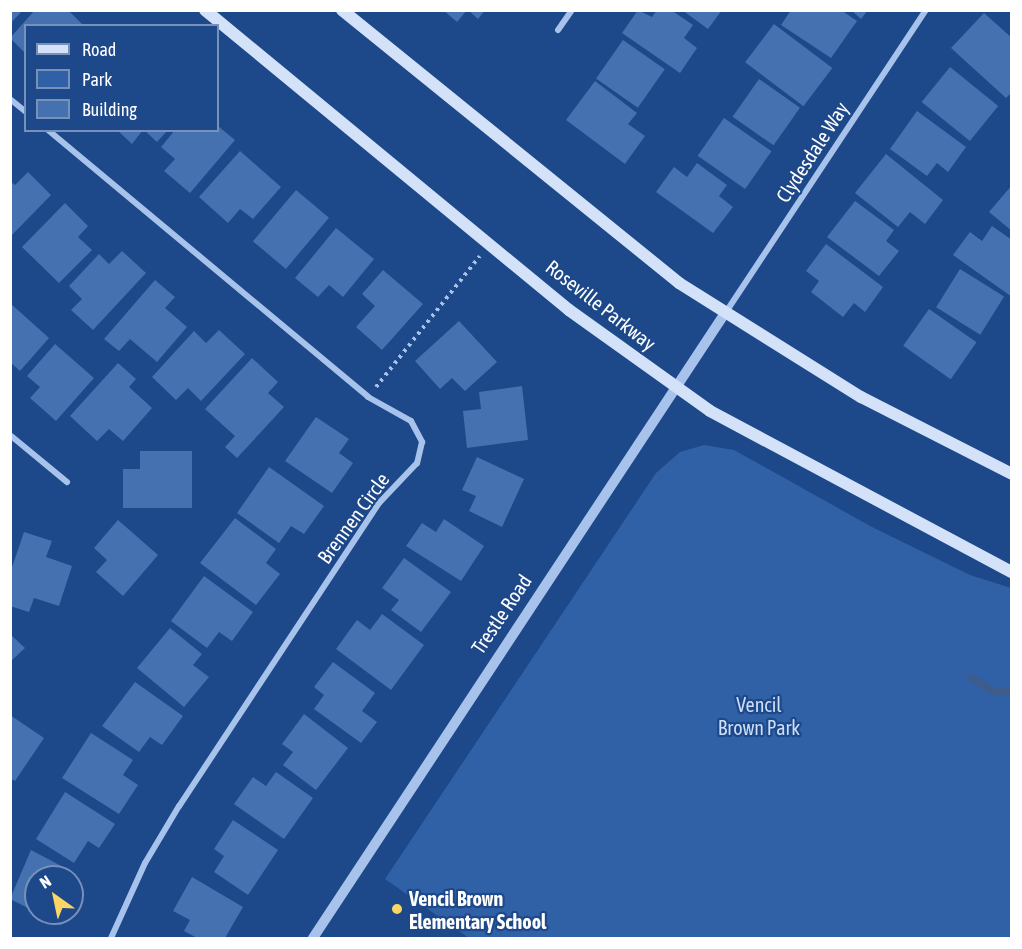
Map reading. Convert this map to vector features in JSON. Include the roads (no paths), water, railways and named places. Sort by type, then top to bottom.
[{"type":"main road","name":"Roseville Parkway","points":[[205,10],[491,242],[569,310],[742,432],[1011,572]]},
{"type":"main road","points":[[342,10],[619,238],[725,313],[861,397],[1011,474]]},
{"type":"street","points":[[558,30],[572,10]]},
{"type":"street","name":"Clydesdale Way","points":[[725,313],[926,10]]},
{"type":"street","points":[[10,99],[24,110]]},
{"type":"street","name":"Brennen Circle","points":[[50,132],[369,397],[411,421],[422,442],[417,463],[379,503],[211,755],[145,863],[111,939]]},
{"type":"street","name":"Trestle Road","points":[[313,939],[675,385],[725,313]]},
{"type":"street","points":[[10,435],[67,482]]},
{"type":"waterway","points":[[970,677],[993,691],[1012,691]]},
{"type":"place","name":"Vencil Brown Elementary School","points":[[397,909]]},
{"type":"park label","name":"Vencil Brown Park","points":[[759,716]]}]
